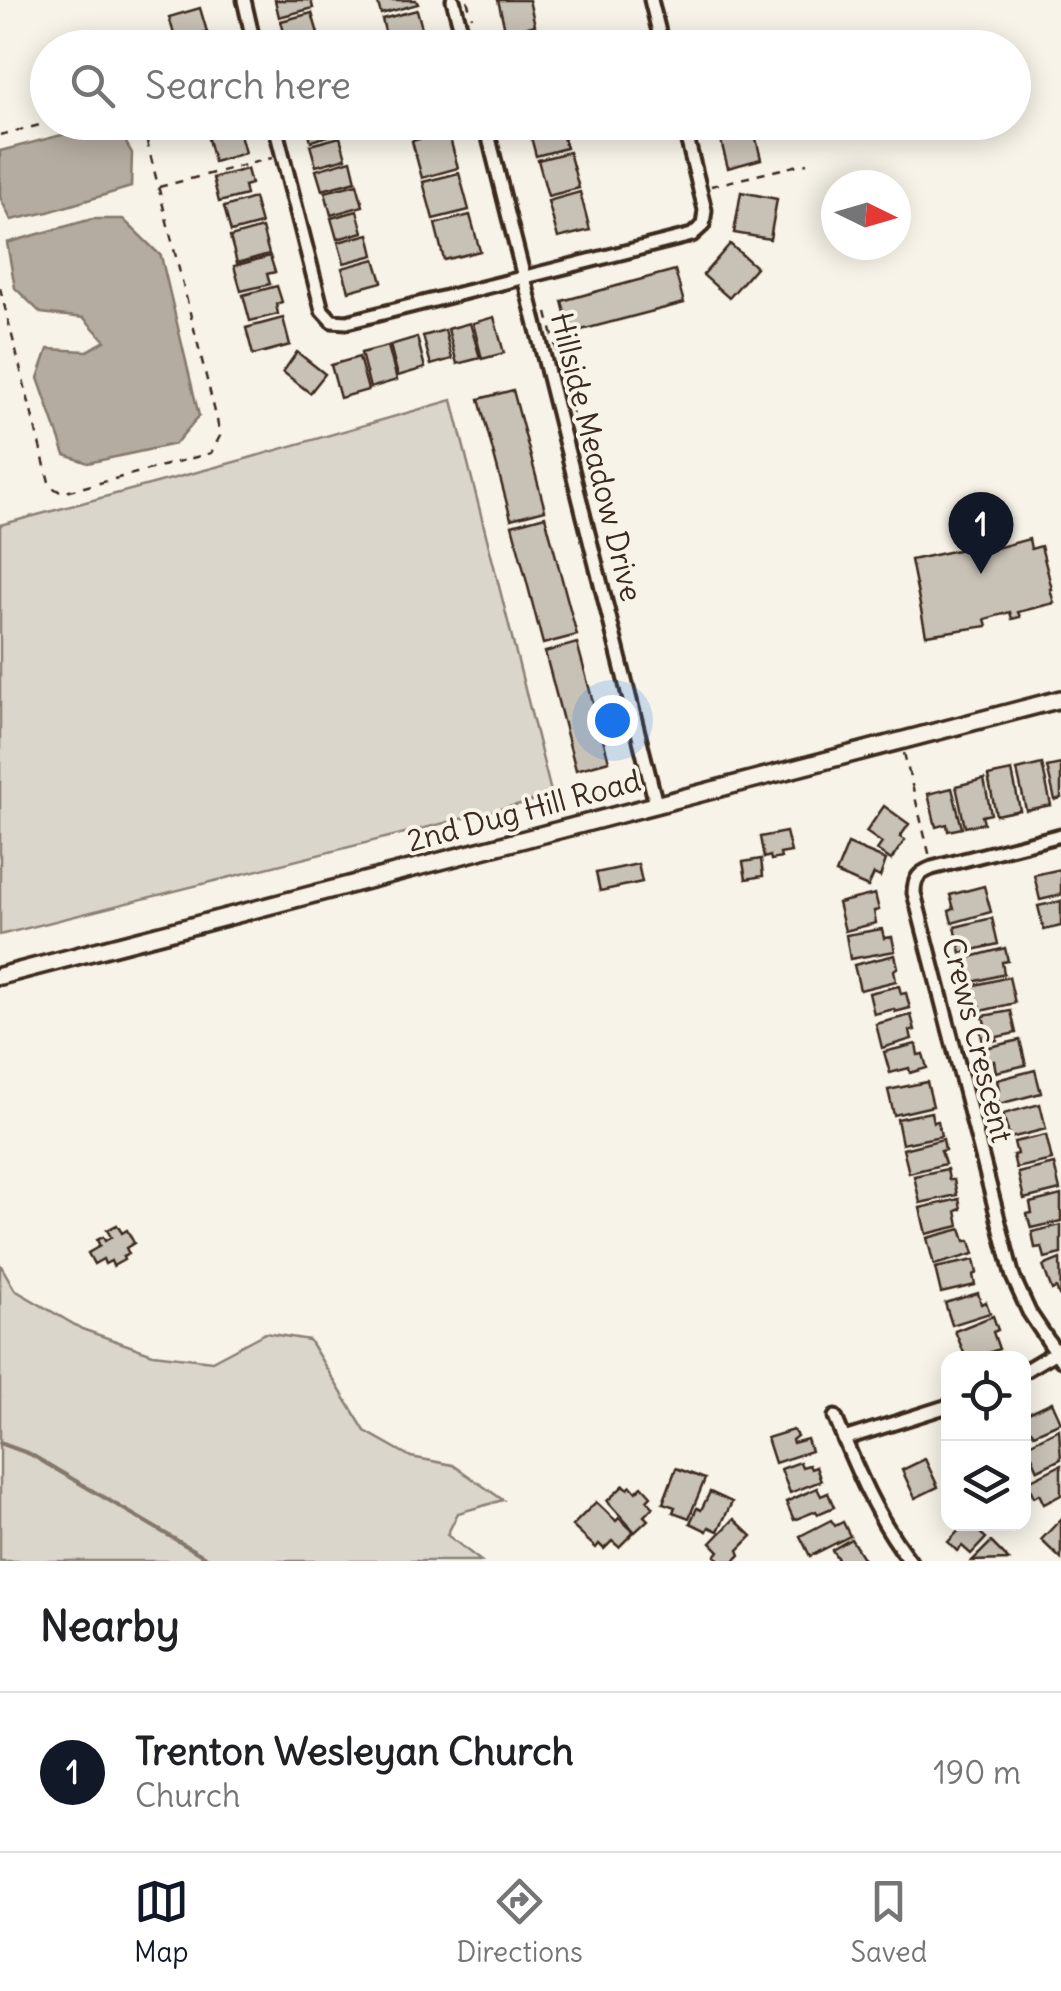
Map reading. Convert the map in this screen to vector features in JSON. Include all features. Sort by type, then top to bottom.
[{"type":"street","points":[[244,0],[252,30]]},
{"type":"street","points":[[453,0],[461,30]]},
{"type":"street","points":[[651,0],[659,30]]},
{"type":"street","points":[[279,140],[322,310],[332,321],[347,322],[692,234],[704,225],[705,210],[688,140]]},
{"type":"street","name":"Hillside Meadow Drive","points":[[490,140],[656,804]]},
{"type":"street","name":"2nd Dug Hill Road","points":[[0,976],[1061,698]]},
{"type":"street","points":[[932,868],[1061,835]]},
{"type":"street","name":"Crews Crescent","points":[[932,868],[918,876],[914,893],[1013,1277],[1029,1312],[1059,1354]]},
{"type":"street","points":[[1031,1368],[1059,1354]]},
{"type":"street","points":[[844,1438],[941,1408]]},
{"type":"street","points":[[836,1417],[866,1492],[910,1561]]},
{"type":"path","points":[[0,135],[30,128]]},
{"type":"path","points":[[0,288],[50,486],[62,493],[211,453],[220,436],[217,420],[146,140]]},
{"type":"path","points":[[158,188],[283,155]]},
{"type":"path","points":[[700,189],[807,163]]},
{"type":"path","points":[[900,741],[932,868]]},
{"type":"shaded area","points":[[42,140],[124,140],[132,153],[131,187],[11,220],[0,197],[0,151]]},
{"type":"shaded area","points":[[92,219],[123,219],[161,256],[199,416],[175,444],[88,463],[65,455],[38,378],[48,349],[87,351],[105,341],[84,318],[41,313],[15,288],[7,243]]},
{"type":"shaded area","points":[[452,400],[552,796],[0,935],[0,525]]},
{"type":"shaded area","points":[[0,1264],[15,1290],[82,1329],[153,1354],[212,1361],[265,1333],[309,1340],[365,1431],[411,1457],[453,1465],[503,1500],[458,1513],[447,1535],[481,1561],[0,1561]]},
{"type":"building","points":[[275,0],[311,0],[313,8],[279,17]]},
{"type":"building","points":[[377,0],[416,0],[418,4],[381,14]]},
{"type":"building","points":[[498,0],[529,0],[535,25],[505,30]]},
{"type":"building","points":[[200,8],[206,30],[173,30],[169,17]]},
{"type":"building","points":[[417,10],[423,30],[385,30],[382,19]]},
{"type":"building","points":[[312,13],[317,30],[283,30],[281,21]]},
{"type":"building","points":[[208,140],[242,140],[245,153],[214,162]]},
{"type":"building","points":[[341,140],[346,158],[316,166],[310,145]]},
{"type":"building","points":[[450,140],[458,168],[422,178],[412,141]]},
{"type":"building","points":[[532,140],[564,140],[566,148],[536,156]]},
{"type":"building","points":[[721,140],[756,140],[761,159],[728,168]]},
{"type":"building","points":[[569,152],[579,188],[548,196],[538,160]]},
{"type":"building","points":[[351,160],[356,181],[322,190],[316,170]]},
{"type":"building","points":[[247,169],[251,184],[244,186],[246,195],[219,202],[213,178]]},
{"type":"building","points":[[459,173],[469,210],[433,219],[423,182]]},
{"type":"building","points":[[357,184],[363,206],[331,215],[325,192]]},
{"type":"building","points":[[580,192],[590,230],[558,238],[548,201]]},
{"type":"building","points":[[741,192],[777,199],[770,239],[734,233]]},
{"type":"building","points":[[254,198],[261,224],[231,232],[224,207]]},
{"type":"building","points":[[357,211],[363,232],[337,239],[331,218]]},
{"type":"building","points":[[470,215],[480,251],[444,260],[435,224]]},
{"type":"building","points":[[262,228],[269,254],[237,263],[230,237]]},
{"type":"building","points":[[369,234],[374,255],[344,263],[338,242]]},
{"type":"building","points":[[730,244],[756,267],[729,298],[703,275]]},
{"type":"building","points":[[270,256],[275,272],[267,274],[270,284],[241,291],[234,266]]},
{"type":"building","points":[[375,259],[382,282],[349,291],[342,268]]},
{"type":"building","points":[[675,270],[684,303],[570,333],[562,301]]},
{"type":"building","points":[[277,286],[282,302],[276,304],[278,314],[250,321],[243,295]]},
{"type":"building","points":[[494,317],[504,353],[482,359],[473,323]]},
{"type":"building","points":[[283,318],[290,345],[253,355],[246,328]]},
{"type":"building","points":[[470,323],[480,358],[457,364],[448,329]]},
{"type":"building","points":[[445,330],[452,359],[431,365],[423,336]]},
{"type":"building","points":[[417,337],[425,368],[398,376],[390,345]]},
{"type":"building","points":[[388,346],[397,380],[370,388],[361,353]]},
{"type":"building","points":[[297,352],[325,374],[310,393],[283,372]]},
{"type":"building","points":[[359,357],[368,390],[340,398],[331,365]]},
{"type":"building","points":[[513,390],[545,510],[511,519],[479,399]]},
{"type":"building","points":[[545,516],[577,635],[543,644],[512,525]]},
{"type":"building","points":[[967,529],[974,554],[1029,539],[1031,549],[1041,546],[1054,603],[1018,612],[1020,617],[1012,619],[1010,612],[985,619],[987,626],[926,635],[911,560],[962,549],[958,532]]},
{"type":"building","points":[[577,643],[609,761],[576,770],[545,652]]},
{"type":"building","points":[[1042,764],[1051,805],[1026,810],[1017,770]]},
{"type":"building","points":[[1061,764],[1061,798],[1055,800],[1047,767]]},
{"type":"building","points":[[1012,771],[1020,810],[996,815],[988,776]]},
{"type":"building","points":[[984,779],[991,814],[982,816],[984,823],[965,827],[956,786]]},
{"type":"building","points":[[952,788],[962,828],[948,831],[947,824],[936,827],[928,794]]},
{"type":"building","points":[[884,806],[909,824],[900,837],[905,840],[891,860],[877,850],[882,843],[866,832]]},
{"type":"building","points":[[786,832],[791,852],[780,854],[781,858],[764,858],[760,837]]},
{"type":"building","points":[[848,844],[886,860],[880,877],[874,874],[868,887],[836,873]]},
{"type":"building","points":[[761,859],[763,876],[746,879],[743,862]]},
{"type":"building","points":[[638,864],[642,882],[600,891],[596,873]]},
{"type":"building","points":[[1061,869],[1061,895],[1040,900],[1034,875]]},
{"type":"building","points":[[984,886],[991,912],[952,923],[950,895]]},
{"type":"building","points":[[875,894],[879,910],[874,911],[876,923],[845,931],[838,903]]},
{"type":"building","points":[[1061,901],[1061,926],[1044,930],[1038,906]]},
{"type":"building","points":[[992,918],[998,944],[961,953],[955,927]]},
{"type":"building","points":[[882,929],[884,938],[892,937],[895,951],[850,959],[846,935]]},
{"type":"building","points":[[1005,948],[1008,961],[1002,962],[1004,974],[969,983],[963,959]]},
{"type":"building","points":[[895,955],[896,981],[860,990],[854,965]]},
{"type":"building","points":[[1009,977],[1015,1003],[981,1011],[979,1002],[971,1004],[967,987]]},
{"type":"building","points":[[899,986],[901,994],[906,993],[910,1008],[874,1014],[869,993]]},
{"type":"building","points":[[1011,1011],[1016,1033],[983,1043],[983,1016]]},
{"type":"building","points":[[911,1015],[915,1030],[910,1031],[912,1039],[882,1048],[876,1024]]},
{"type":"building","points":[[1020,1040],[1026,1065],[996,1072],[985,1048]]},
{"type":"building","points":[[916,1044],[927,1068],[890,1073],[884,1052]]},
{"type":"building","points":[[1035,1070],[1041,1093],[999,1104],[997,1080]]},
{"type":"building","points":[[927,1082],[933,1106],[894,1115],[888,1090]]},
{"type":"building","points":[[1040,1104],[1046,1129],[1010,1138],[1003,1114]]},
{"type":"building","points":[[931,1112],[941,1136],[902,1144],[897,1119]]},
{"type":"building","points":[[1046,1135],[1052,1160],[1016,1168],[1014,1142]]},
{"type":"building","points":[[943,1139],[945,1164],[909,1173],[903,1149]]},
{"type":"building","points":[[1054,1164],[1060,1190],[1024,1199],[1018,1173]]},
{"type":"building","points":[[947,1169],[957,1195],[920,1203],[914,1176]]},
{"type":"building","points":[[1061,1195],[1061,1221],[1031,1228],[1027,1214],[1032,1213],[1030,1203]]},
{"type":"building","points":[[959,1199],[959,1226],[926,1234],[920,1208]]},
{"type":"building","points":[[117,1225],[122,1233],[127,1230],[134,1243],[126,1248],[129,1254],[113,1266],[103,1259],[94,1264],[88,1253],[100,1246],[97,1240],[111,1237],[107,1230]]},
{"type":"building","points":[[1061,1225],[1061,1254],[1045,1258],[1042,1247],[1035,1248],[1032,1232]]},
{"type":"building","points":[[961,1229],[974,1254],[934,1265],[927,1238]]},
{"type":"building","points":[[1060,1259],[1059,1295],[1056,1288],[1052,1290],[1043,1266]]},
{"type":"building","points":[[974,1260],[975,1285],[941,1293],[935,1268]]},
{"type":"building","points":[[978,1293],[981,1304],[986,1302],[990,1313],[952,1325],[945,1303]]},
{"type":"building","points":[[993,1316],[999,1349],[963,1351],[955,1331]]},
{"type":"building","points":[[1052,1402],[1061,1422],[1034,1434],[1031,1412]]},
{"type":"building","points":[[1059,1429],[1061,1459],[1038,1470],[1031,1443]]},
{"type":"building","points":[[793,1430],[797,1436],[793,1443],[807,1439],[811,1451],[775,1463],[767,1438]]},
{"type":"building","points":[[925,1459],[938,1487],[915,1498],[902,1470]]},
{"type":"building","points":[[800,1462],[802,1467],[816,1467],[821,1481],[790,1493],[781,1469]]},
{"type":"building","points":[[1061,1465],[1061,1495],[1044,1504],[1039,1494],[1034,1497],[1031,1480]]},
{"type":"building","points":[[676,1468],[705,1479],[689,1518],[663,1503]]},
{"type":"building","points":[[624,1485],[636,1492],[642,1486],[651,1496],[647,1500],[653,1507],[644,1516],[648,1520],[635,1532],[607,1501]]},
{"type":"building","points":[[817,1488],[821,1496],[828,1493],[834,1507],[794,1520],[786,1502]]},
{"type":"building","points":[[710,1492],[732,1502],[718,1531],[709,1527],[707,1531],[690,1523]]},
{"type":"building","points":[[596,1502],[634,1532],[619,1547],[612,1541],[604,1549],[599,1544],[596,1548],[572,1526]]},
{"type":"building","points":[[734,1519],[752,1536],[738,1550],[740,1555],[734,1561],[721,1561],[715,1556],[719,1551],[711,1543]]},
{"type":"building","points":[[1061,1519],[1061,1559],[1041,1540]]},
{"type":"building","points":[[831,1520],[835,1526],[843,1522],[850,1536],[810,1556],[800,1536]]},
{"type":"building","points":[[958,1531],[978,1531],[986,1538],[971,1554],[962,1546],[957,1551],[948,1542]]},
{"type":"building","points":[[851,1539],[865,1561],[835,1561],[838,1559],[832,1550]]},
{"type":"building","points":[[991,1542],[1009,1560],[972,1561]]},
{"type":"waterway","points":[[0,1443],[30,1454],[212,1561]]},
{"type":"place","name":"Trenton Wesleyan Church","points":[[981,574]]}]
